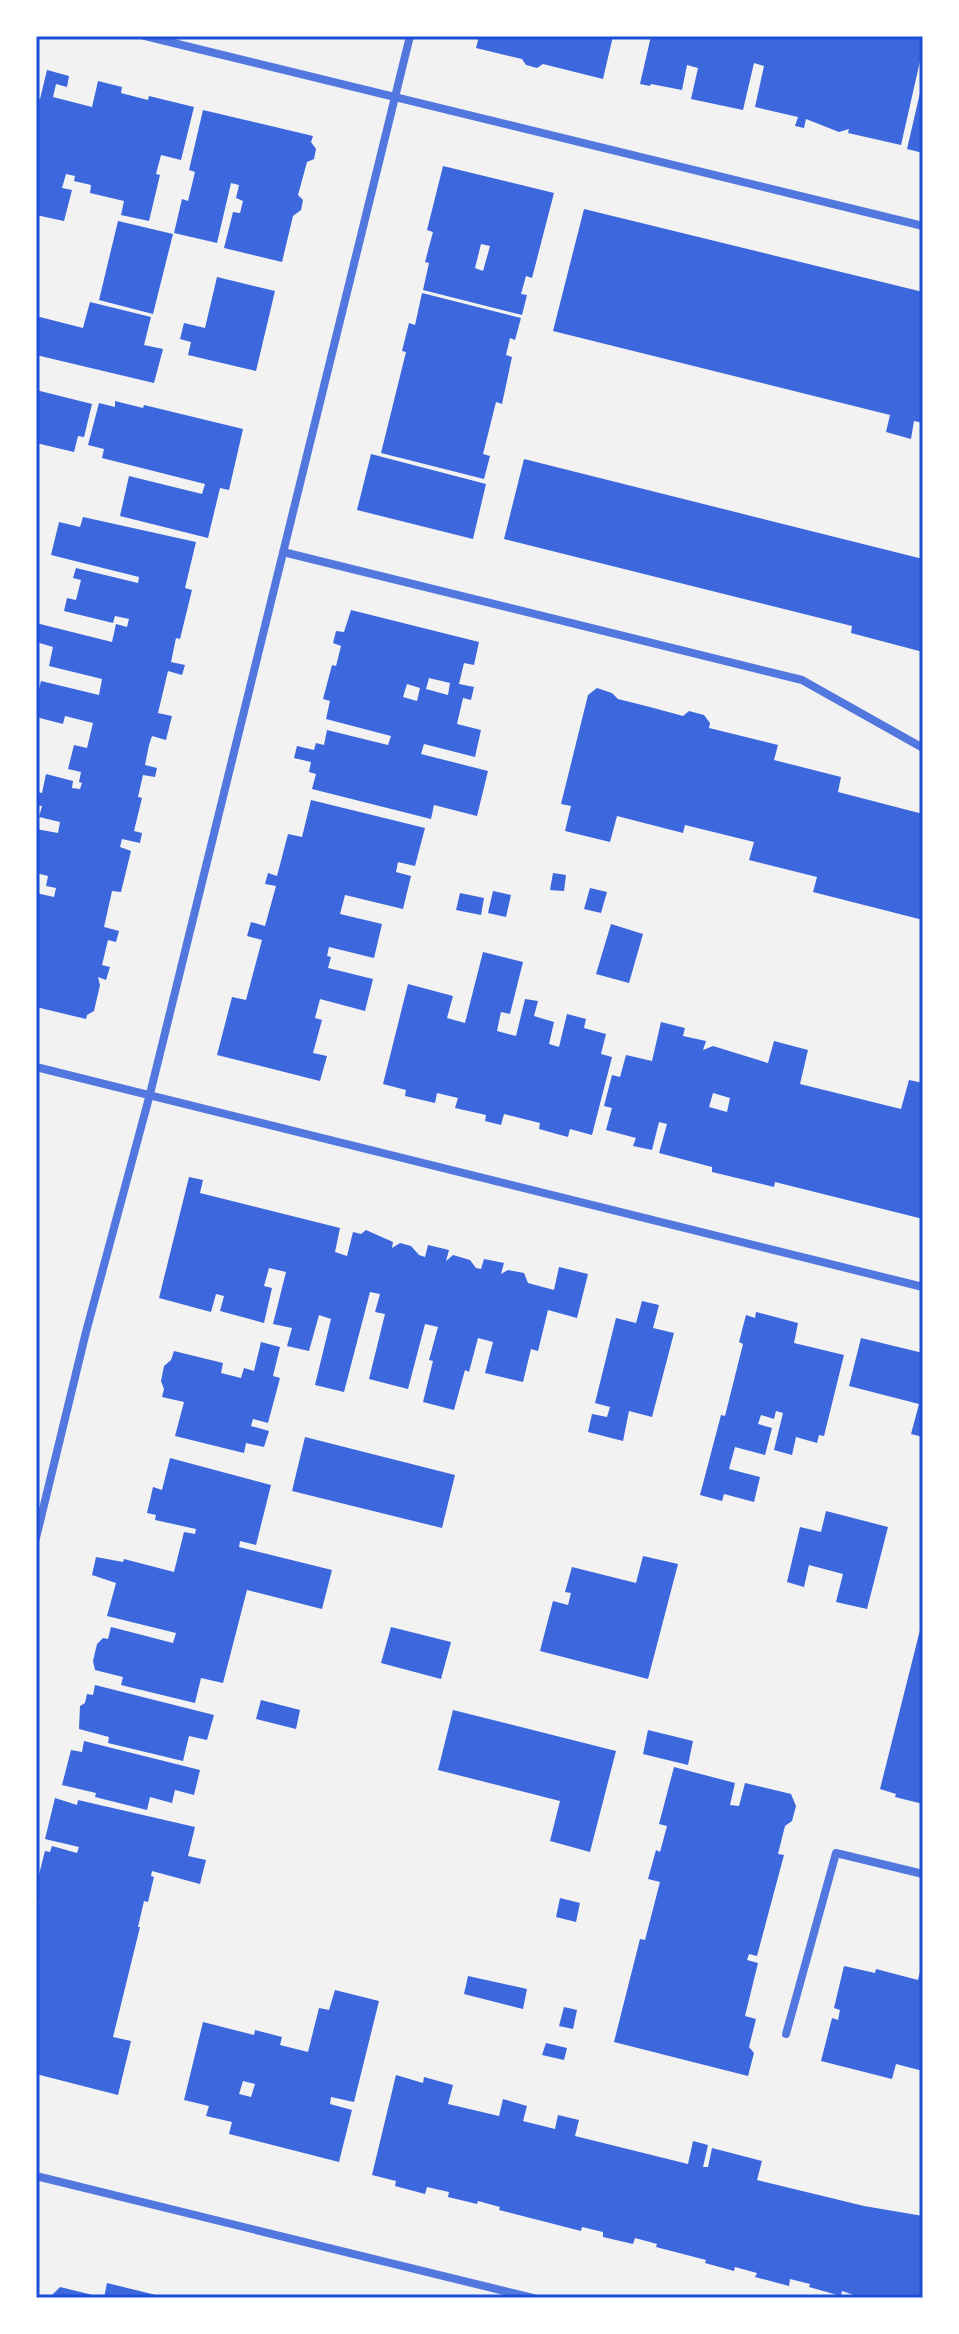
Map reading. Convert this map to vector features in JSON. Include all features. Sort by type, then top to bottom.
[{"type":"street","points":[[145,36],[923,226]]},
{"type":"street","points":[[36,1538],[86,1332],[150,1094],[410,36]]},
{"type":"street","points":[[283,552],[802,680],[923,748]]},
{"type":"street","points":[[36,1067],[923,1287]]},
{"type":"street","points":[[786,2034],[836,1853],[923,1874]]},
{"type":"street","points":[[36,2176],[533,2298]]},
{"type":"building","points":[[479,36],[613,36],[603,79],[543,64],[537,68],[526,65],[522,59],[476,48]]},
{"type":"building","points":[[651,36],[923,36],[901,145],[848,133],[849,129],[839,132],[806,119],[804,128],[795,126],[798,117],[755,107],[764,66],[754,63],[743,110],[691,99],[698,68],[687,65],[682,90],[640,84]]},
{"type":"building","points":[[47,70],[69,76],[67,87],[56,84],[53,97],[92,107],[98,81],[122,87],[121,93],[194,107],[181,160],[161,155],[156,174],[160,175],[149,221],[121,215],[124,201],[90,193],[91,185],[74,181],[75,176],[66,174],[62,188],[72,190],[64,221],[36,215],[39,164],[36,163],[36,99],[40,99]]},
{"type":"building","points":[[923,84],[923,153],[907,149]]},
{"type":"building","points":[[203,110],[313,136],[311,142],[316,149],[314,159],[307,162],[298,195],[303,200],[301,210],[293,216],[282,262],[224,248],[233,212],[240,213],[243,201],[236,198],[239,185],[231,183],[217,243],[174,233],[182,199],[188,201],[195,172],[189,170]]},
{"type":"building","points":[[443,166],[554,193],[532,278],[526,276],[521,294],[527,295],[522,315],[423,290],[429,263],[425,262],[433,232],[427,230]],"holes":[[[481,244],[490,246],[483,271],[475,268]]]},
{"type":"building","points":[[584,209],[923,292],[923,423],[914,421],[911,439],[886,432],[890,415],[553,331]]},
{"type":"building","points":[[118,221],[173,234],[153,314],[99,300]]},
{"type":"building","points":[[217,277],[275,291],[256,371],[188,355],[191,342],[180,339],[184,323],[205,328]]},
{"type":"building","points":[[422,293],[521,318],[515,340],[510,338],[506,355],[512,357],[502,404],[496,402],[483,454],[490,456],[484,479],[381,453],[406,352],[402,351],[409,323],[415,325]]},
{"type":"building","points":[[90,302],[151,317],[144,345],[163,349],[154,383],[36,355],[36,316],[83,328]]},
{"type":"building","points":[[36,390],[92,404],[84,437],[78,436],[74,452],[36,443]]},
{"type":"building","points":[[115,401],[243,429],[229,490],[220,488],[208,538],[120,516],[129,476],[202,494],[205,484],[102,458],[104,449],[88,445],[99,403],[115,407]]},
{"type":"building","points":[[371,454],[486,484],[473,539],[357,510]]},
{"type":"building","points":[[524,459],[923,559],[923,652],[851,633],[852,626],[504,539]]},
{"type":"building","points":[[83,517],[196,542],[185,588],[192,590],[171,662],[185,665],[182,675],[168,671],[158,713],[172,716],[166,740],[152,736],[149,745],[145,765],[157,768],[155,777],[143,775],[138,797],[142,798],[134,831],[142,833],[140,843],[122,839],[120,847],[131,851],[121,892],[112,891],[104,927],[119,931],[116,942],[108,940],[102,965],[110,967],[106,980],[98,977],[100,985],[94,1011],[86,1019],[36,1007],[36,893],[54,897],[56,888],[46,886],[48,876],[36,873],[36,829],[58,833],[60,822],[39,817],[42,806],[36,805],[36,795],[37,792],[42,793],[46,774],[73,781],[72,788],[80,789],[81,772],[68,769],[74,745],[87,748],[93,723],[65,716],[63,724],[36,717],[36,702],[41,681],[99,695],[102,679],[49,666],[53,647],[36,642],[36,623],[112,642],[116,624],[127,627],[129,619],[115,616],[113,623],[64,611],[67,598],[76,600],[81,580],[73,578],[76,568],[138,583],[139,577],[51,555],[59,522],[80,527]]},
{"type":"building","points":[[351,610],[479,642],[474,665],[464,663],[459,684],[474,687],[471,700],[463,698],[457,724],[481,730],[475,757],[424,744],[421,754],[488,771],[477,816],[434,805],[431,819],[312,789],[316,774],[309,772],[311,762],[294,758],[297,746],[314,750],[316,743],[324,745],[327,730],[388,745],[391,736],[326,719],[330,701],[323,699],[332,665],[336,666],[341,646],[333,643],[336,631],[344,632]],"holes":[[[429,678],[450,683],[448,695],[426,689]],[[407,684],[420,688],[417,701],[403,697]]]},
{"type":"building","points":[[597,688],[612,693],[618,699],[683,716],[689,711],[704,715],[710,723],[709,728],[778,745],[774,760],[841,777],[838,792],[923,814],[923,920],[813,892],[817,877],[749,860],[754,842],[685,825],[683,833],[617,816],[610,842],[565,831],[571,806],[561,804],[588,695]]},
{"type":"building","points":[[311,800],[425,828],[415,866],[398,862],[396,872],[411,876],[403,909],[345,895],[340,914],[382,924],[374,958],[329,947],[327,956],[331,957],[328,968],[373,979],[365,1011],[320,999],[315,1018],[322,1020],[313,1053],[327,1056],[320,1081],[217,1055],[232,997],[246,1000],[262,940],[247,936],[251,922],[265,926],[276,886],[265,884],[268,873],[277,876],[288,834],[302,837]]},
{"type":"building","points":[[553,873],[566,875],[564,891],[550,890]]},
{"type":"building","points":[[590,888],[607,892],[601,913],[584,909]]},
{"type":"building","points":[[493,891],[511,895],[506,917],[488,913]]},
{"type":"building","points":[[460,893],[484,898],[481,915],[456,910]]},
{"type":"building","points":[[611,924],[643,934],[629,983],[596,974]]},
{"type":"building","points":[[483,952],[523,962],[510,1014],[501,1012],[497,1031],[516,1036],[525,999],[538,1001],[534,1016],[554,1022],[549,1044],[559,1047],[567,1014],[586,1019],[584,1028],[606,1034],[601,1054],[612,1057],[592,1135],[570,1129],[568,1137],[539,1129],[540,1123],[504,1114],[501,1125],[485,1121],[486,1115],[455,1108],[458,1098],[437,1093],[435,1103],[405,1096],[406,1090],[383,1084],[408,984],[453,996],[447,1018],[465,1023]]},
{"type":"building","points":[[661,1022],[685,1028],[683,1036],[706,1041],[703,1050],[713,1046],[768,1063],[774,1041],[808,1050],[800,1084],[901,1109],[909,1080],[923,1083],[923,1219],[775,1182],[774,1187],[712,1172],[712,1167],[659,1153],[667,1124],[659,1122],[652,1150],[633,1146],[636,1138],[606,1130],[612,1108],[604,1106],[612,1075],[620,1077],[626,1055],[652,1061]],"holes":[[[713,1093],[730,1098],[727,1112],[709,1107]]]},
{"type":"building","points":[[189,1177],[203,1180],[200,1193],[340,1228],[335,1252],[347,1256],[353,1232],[361,1234],[366,1230],[393,1242],[392,1248],[400,1243],[411,1246],[425,1257],[428,1245],[449,1250],[446,1261],[453,1255],[470,1260],[481,1269],[484,1259],[504,1263],[501,1274],[508,1270],[524,1273],[528,1283],[554,1290],[559,1267],[588,1274],[577,1318],[548,1310],[538,1351],[531,1349],[523,1382],[485,1373],[493,1342],[478,1338],[454,1410],[423,1402],[438,1327],[425,1324],[408,1389],[369,1379],[385,1314],[375,1312],[380,1294],[370,1292],[344,1392],[315,1385],[331,1319],[319,1315],[309,1351],[287,1346],[292,1328],[273,1324],[286,1272],[269,1268],[264,1286],[272,1288],[264,1323],[220,1311],[224,1296],[216,1294],[211,1312],[159,1298]]},
{"type":"building","points":[[642,1301],[659,1305],[653,1328],[674,1333],[652,1417],[629,1411],[623,1441],[588,1432],[592,1414],[607,1417],[610,1407],[595,1403],[616,1318],[636,1323]]},
{"type":"building","points":[[756,1312],[798,1323],[794,1343],[844,1355],[824,1436],[819,1435],[817,1443],[796,1437],[792,1455],[774,1450],[783,1413],[776,1411],[774,1419],[761,1415],[758,1424],[772,1428],[765,1455],[735,1447],[729,1469],[760,1477],[754,1502],[724,1494],[722,1501],[700,1495],[721,1415],[725,1416],[743,1344],[739,1342],[746,1315],[755,1318]]},
{"type":"building","points":[[861,1338],[923,1353],[923,1437],[911,1434],[919,1404],[849,1386]]},
{"type":"building","points":[[261,1342],[280,1347],[273,1376],[280,1378],[268,1423],[253,1419],[251,1426],[269,1431],[264,1447],[246,1443],[244,1453],[175,1436],[184,1402],[162,1397],[164,1389],[161,1381],[164,1366],[171,1360],[174,1351],[223,1363],[221,1373],[241,1378],[244,1368],[254,1371]]},
{"type":"building","points":[[305,1437],[455,1475],[442,1528],[292,1491]]},
{"type":"building","points":[[170,1458],[271,1485],[256,1545],[240,1541],[239,1547],[332,1570],[322,1609],[247,1590],[223,1683],[201,1678],[195,1703],[121,1685],[123,1677],[95,1670],[93,1661],[97,1644],[103,1638],[108,1639],[111,1627],[173,1643],[176,1633],[107,1616],[116,1583],[92,1575],[96,1557],[123,1562],[124,1559],[174,1572],[184,1532],[195,1534],[196,1529],[155,1520],[156,1515],[147,1513],[153,1487],[162,1490]]},
{"type":"building","points":[[826,1511],[888,1527],[867,1609],[836,1602],[843,1574],[809,1565],[804,1587],[787,1582],[800,1527],[821,1532]]},
{"type":"building","points":[[643,1556],[678,1564],[648,1679],[540,1651],[553,1601],[568,1605],[571,1593],[565,1592],[572,1567],[636,1583]]},
{"type":"building","points":[[922,1622],[923,1804],[895,1797],[896,1794],[880,1789]]},
{"type":"building","points":[[391,1627],[451,1642],[441,1679],[381,1663]]},
{"type":"building","points":[[95,1685],[214,1715],[207,1740],[189,1736],[183,1761],[108,1743],[109,1737],[79,1729],[80,1706],[85,1703],[87,1694],[93,1695]]},
{"type":"building","points":[[261,1700],[300,1710],[296,1729],[256,1719]]},
{"type":"building","points":[[453,1710],[616,1751],[590,1852],[550,1841],[560,1801],[438,1770]]},
{"type":"building","points":[[648,1730],[693,1741],[688,1765],[643,1754]]},
{"type":"building","points":[[84,1741],[200,1770],[194,1795],[175,1790],[172,1803],[150,1797],[147,1810],[62,1785],[71,1750],[82,1752]]},
{"type":"building","points":[[674,1767],[735,1783],[730,1805],[739,1806],[745,1783],[791,1794],[796,1806],[792,1821],[785,1826],[778,1854],[784,1855],[757,1956],[749,1954],[747,1960],[758,1963],[745,2016],[756,2019],[749,2047],[754,2053],[748,2076],[614,2042],[640,1939],[645,1940],[660,1882],[648,1879],[667,1826],[659,1824]]},
{"type":"building","points":[[55,1798],[77,1805],[78,1800],[195,1827],[188,1856],[206,1860],[200,1884],[152,1871],[151,1876],[154,1877],[148,1902],[144,1901],[113,2037],[131,2041],[118,2095],[36,2074],[36,1906],[40,1902],[36,1901],[36,1886],[45,1851],[50,1852],[52,1846],[77,1853],[79,1847],[45,1839]]},
{"type":"building","points":[[560,1898],[580,1903],[576,1922],[556,1917]]},
{"type":"building","points":[[922,1963],[923,2071],[896,2064],[892,2079],[821,2061],[832,2018],[838,2020],[840,2010],[834,2008],[844,1966],[875,1973],[876,1969],[918,1980]]},
{"type":"building","points":[[468,1976],[527,1989],[523,2009],[464,1994]]},
{"type":"building","points":[[335,1990],[379,2001],[354,2102],[331,2097],[330,2104],[352,2110],[339,2162],[229,2134],[232,2122],[206,2116],[209,2106],[184,2100],[203,2022],[254,2035],[255,2030],[282,2037],[280,2045],[308,2052],[319,2008],[329,2010]],"holes":[[[243,2081],[255,2084],[251,2097],[239,2094]]]},
{"type":"building","points":[[564,2007],[577,2010],[573,2029],[559,2026]]},
{"type":"building","points":[[546,2043],[567,2048],[564,2060],[542,2055]]},
{"type":"building","points":[[396,2075],[423,2083],[424,2077],[453,2085],[448,2104],[499,2116],[503,2099],[527,2106],[523,2121],[555,2129],[558,2115],[579,2120],[575,2136],[688,2164],[693,2141],[708,2145],[703,2167],[708,2167],[712,2148],[762,2161],[757,2180],[864,2206],[923,2216],[923,2298],[863,2298],[842,2291],[841,2296],[790,2279],[789,2286],[755,2277],[757,2273],[705,2263],[706,2260],[635,2238],[633,2244],[603,2237],[603,2232],[582,2227],[581,2231],[499,2210],[500,2207],[478,2201],[477,2204],[448,2197],[449,2192],[427,2187],[425,2194],[395,2186],[396,2181],[372,2175]]},
{"type":"building","points":[[107,2283],[164,2297],[164,2298],[104,2298]]},
{"type":"building","points":[[60,2287],[101,2297],[101,2298],[49,2298]]}]
